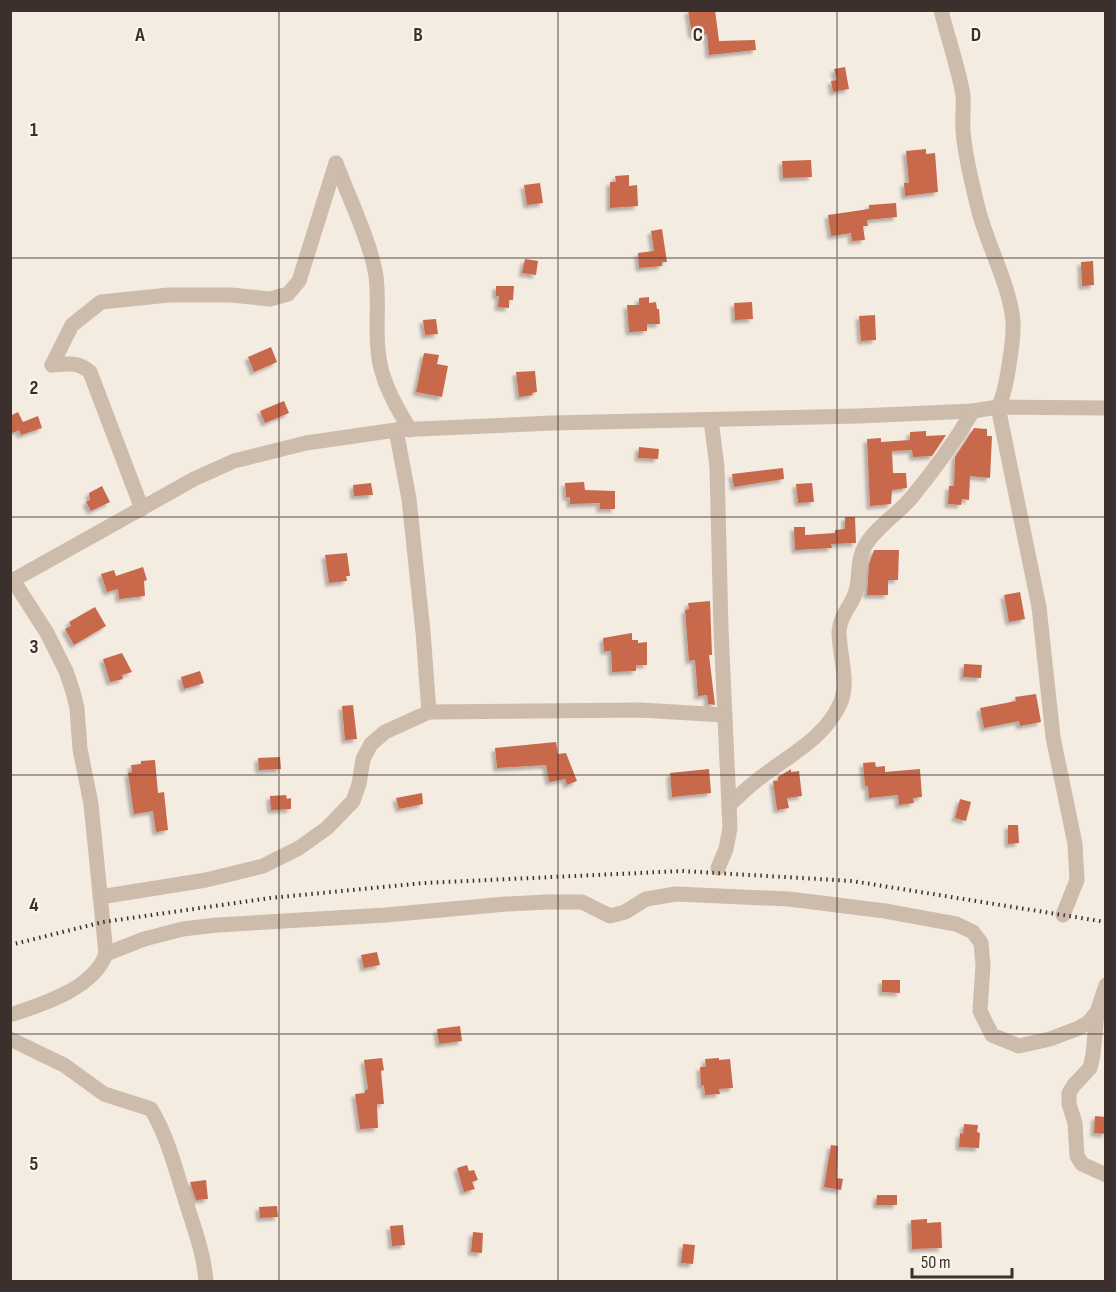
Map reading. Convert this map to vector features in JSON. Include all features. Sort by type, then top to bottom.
[{"type":"street","points":[[941,10],[957,65],[963,98],[963,132],[972,182],[983,229],[1000,270],[1013,322],[1002,400],[998,407],[1039,607],[1053,736],[1075,844],[1077,880],[1064,915]]},
{"type":"street","points":[[142,509],[90,372],[83,366],[72,363],[52,365],[72,325],[101,302],[169,295],[231,295],[270,299],[288,294],[299,281],[336,163],[368,248],[375,274],[377,338],[381,371],[403,430],[429,712]]},
{"type":"street","points":[[106,954],[91,804],[80,749],[77,708],[73,692],[66,670],[47,633],[12,581],[194,479],[234,460],[296,445],[403,430],[552,423],[973,411],[998,407],[1106,408]]},
{"type":"street","points":[[729,805],[759,779],[804,747],[826,725],[841,703],[843,677],[840,620],[854,599],[863,548],[872,536],[912,497],[950,450],[973,411]]},
{"type":"street","points":[[711,420],[717,467],[721,630],[730,828],[726,849],[718,868]]},
{"type":"street","points":[[100,897],[206,880],[251,869],[263,866],[299,848],[327,828],[353,801],[359,784],[363,759],[371,744],[385,732],[429,712],[640,710],[725,715]]},
{"type":"street","points":[[10,1015],[84,983],[92,977],[106,954],[144,939],[183,929],[386,915],[506,903],[582,902],[610,915],[625,912],[646,900],[667,895],[712,894],[849,905],[956,924],[973,932],[981,943],[982,954],[980,1011],[992,1035],[1019,1046],[1050,1039],[1079,1028],[1089,1022],[1097,1012]]},
{"type":"street","points":[[1106,985],[1097,1012],[1093,1055],[1089,1068],[1069,1093],[1075,1122],[1077,1156],[1082,1164],[1106,1175]]},
{"type":"street","points":[[10,1039],[64,1065],[104,1094],[151,1109],[163,1129],[170,1148],[200,1243],[206,1281]]},
{"type":"building","points":[[688,10],[715,10],[719,41],[755,40],[756,50],[709,55],[707,34],[692,35]]},
{"type":"building","points":[[845,67],[849,89],[833,92],[831,81],[837,80],[834,69]]},
{"type":"building","points":[[926,149],[926,154],[935,153],[938,192],[905,196],[904,183],[909,183],[906,151]]},
{"type":"building","points":[[811,160],[812,177],[783,178],[782,161]]},
{"type":"building","points":[[629,175],[629,186],[637,185],[638,206],[610,208],[610,182],[616,182],[615,176]]},
{"type":"building","points":[[540,183],[543,203],[527,205],[524,185]]},
{"type":"building","points":[[896,203],[897,217],[867,220],[868,226],[863,226],[865,240],[852,241],[851,233],[831,236],[828,215],[869,209],[869,205]]},
{"type":"building","points":[[662,229],[667,262],[662,262],[662,266],[639,268],[638,253],[654,251],[651,231]]},
{"type":"building","points":[[525,259],[538,261],[536,275],[522,273]]},
{"type":"building","points":[[1093,261],[1094,285],[1082,286],[1081,262]]},
{"type":"building","points":[[496,286],[514,286],[513,300],[509,300],[509,308],[498,307],[499,296],[496,296]]},
{"type":"building","points":[[649,297],[649,303],[656,302],[657,309],[659,309],[660,324],[647,324],[647,331],[629,332],[627,305],[639,305],[639,298]]},
{"type":"building","points":[[752,302],[753,319],[735,320],[734,303]]},
{"type":"building","points":[[875,315],[876,340],[861,341],[859,316]]},
{"type":"building","points":[[436,319],[438,334],[425,335],[423,320]]},
{"type":"building","points":[[271,347],[277,362],[254,372],[248,357]]},
{"type":"building","points":[[424,353],[439,355],[437,364],[448,366],[442,397],[416,392]]},
{"type":"building","points":[[535,371],[537,392],[532,393],[533,395],[519,397],[516,372]]},
{"type":"building","points":[[284,401],[289,413],[265,423],[260,411]]},
{"type":"building","points":[[18,412],[23,422],[38,416],[42,428],[21,435],[19,430],[10,434],[10,416]]},
{"type":"building","points":[[974,428],[987,429],[987,436],[992,436],[990,478],[970,476],[969,500],[962,499],[961,505],[948,504],[949,486],[954,486],[955,457]]},
{"type":"building","points":[[926,431],[926,436],[946,435],[932,456],[913,457],[912,450],[892,451],[893,473],[906,473],[907,488],[892,490],[891,504],[870,506],[867,439],[881,438],[881,442],[910,440],[910,432]]},
{"type":"building","points":[[639,447],[659,449],[658,459],[638,458]]},
{"type":"building","points":[[783,468],[784,479],[734,487],[732,474]]},
{"type":"building","points":[[584,482],[585,490],[615,491],[615,509],[600,509],[600,503],[570,504],[570,497],[566,497],[565,483]]},
{"type":"building","points":[[371,483],[373,495],[354,496],[353,485]]},
{"type":"building","points":[[812,483],[814,502],[798,503],[796,484]]},
{"type":"building","points":[[102,486],[110,502],[91,511],[86,502],[90,500],[89,493]]},
{"type":"building","points":[[845,517],[855,517],[856,543],[831,544],[832,548],[795,550],[794,527],[805,527],[805,535],[835,533],[835,530],[845,529]]},
{"type":"building","points":[[874,550],[899,550],[898,580],[888,580],[888,595],[867,595],[869,564]]},
{"type":"building","points":[[347,553],[350,576],[346,576],[347,581],[329,583],[325,555]]},
{"type":"building","points":[[143,567],[147,580],[144,581],[145,596],[119,599],[118,589],[107,592],[101,574],[114,570],[116,576]]},
{"type":"building","points":[[1020,592],[1025,619],[1009,622],[1004,595]]},
{"type":"building","points":[[710,601],[712,655],[709,655],[715,705],[708,704],[707,695],[698,696],[695,660],[689,661],[685,610],[689,609],[688,603]]},
{"type":"building","points":[[95,607],[106,626],[74,645],[65,629],[71,626],[69,622]]},
{"type":"building","points":[[632,633],[632,640],[638,640],[638,643],[647,642],[647,665],[636,665],[636,671],[612,672],[611,651],[604,651],[603,638]]},
{"type":"building","points":[[122,653],[132,672],[122,675],[123,679],[110,682],[103,659]]},
{"type":"building","points":[[964,664],[982,665],[981,678],[963,677]]},
{"type":"building","points":[[200,671],[204,683],[184,689],[181,677]]},
{"type":"building","points":[[1036,694],[1041,722],[1020,726],[1019,721],[984,728],[980,708],[1016,701],[1015,697]]},
{"type":"building","points":[[353,705],[357,739],[345,740],[342,706]]},
{"type":"building","points":[[556,742],[558,754],[566,753],[577,781],[567,785],[565,779],[549,782],[546,765],[497,768],[495,748]]},
{"type":"building","points":[[280,757],[281,769],[259,770],[258,758]]},
{"type":"building","points":[[155,760],[158,793],[164,792],[168,830],[156,832],[153,811],[134,814],[128,773],[132,772],[131,765],[141,764],[141,761]]},
{"type":"building","points":[[875,762],[876,767],[885,766],[885,772],[920,769],[922,797],[913,798],[914,803],[899,805],[898,795],[869,798],[868,786],[865,786],[863,763]]},
{"type":"building","points":[[709,769],[711,793],[672,797],[670,773]]},
{"type":"building","points":[[791,769],[791,772],[799,771],[802,796],[787,798],[789,808],[777,810],[773,781],[778,781],[778,777]]},
{"type":"building","points":[[422,793],[423,804],[399,809],[396,798]]},
{"type":"building","points":[[286,795],[287,799],[291,798],[291,809],[271,810],[270,796]]},
{"type":"building","points":[[960,799],[971,802],[966,821],[955,818]]},
{"type":"building","points":[[1008,825],[1018,825],[1019,843],[1008,844]]},
{"type":"building","points":[[377,952],[380,965],[364,968],[361,955]]},
{"type":"building","points":[[882,980],[900,980],[900,993],[882,992]]},
{"type":"building","points":[[460,1026],[462,1041],[439,1044],[437,1029]]},
{"type":"building","points":[[382,1058],[384,1104],[377,1104],[378,1128],[360,1129],[355,1094],[365,1093],[368,1089],[364,1060]]},
{"type":"building","points":[[719,1058],[719,1060],[730,1059],[733,1088],[719,1089],[720,1094],[705,1095],[704,1085],[701,1086],[700,1067],[706,1067],[705,1059]]},
{"type":"building","points":[[1095,1116],[1106,1117],[1106,1134],[1094,1133]]},
{"type":"building","points":[[964,1124],[978,1125],[979,1148],[959,1147],[960,1133],[963,1134]]},
{"type":"building","points":[[831,1145],[838,1146],[837,1178],[843,1179],[841,1190],[824,1187]]},
{"type":"building","points":[[467,1165],[469,1171],[474,1170],[478,1180],[472,1182],[475,1189],[464,1192],[457,1168]]},
{"type":"building","points":[[206,1180],[208,1199],[196,1200],[190,1182]]},
{"type":"building","points":[[877,1195],[897,1195],[897,1205],[876,1205]]},
{"type":"building","points":[[277,1206],[278,1217],[260,1218],[259,1207]]},
{"type":"building","points":[[927,1219],[927,1223],[941,1222],[942,1248],[912,1249],[911,1220]]},
{"type":"building","points":[[403,1225],[405,1245],[392,1246],[390,1226]]},
{"type":"building","points":[[473,1232],[483,1233],[482,1253],[471,1252]]},
{"type":"building","points":[[683,1244],[695,1245],[693,1264],[681,1263]]},
{"type":"railway","points":[[10,945],[103,922],[270,898],[424,883],[682,871],[852,881],[1106,922]]}]
